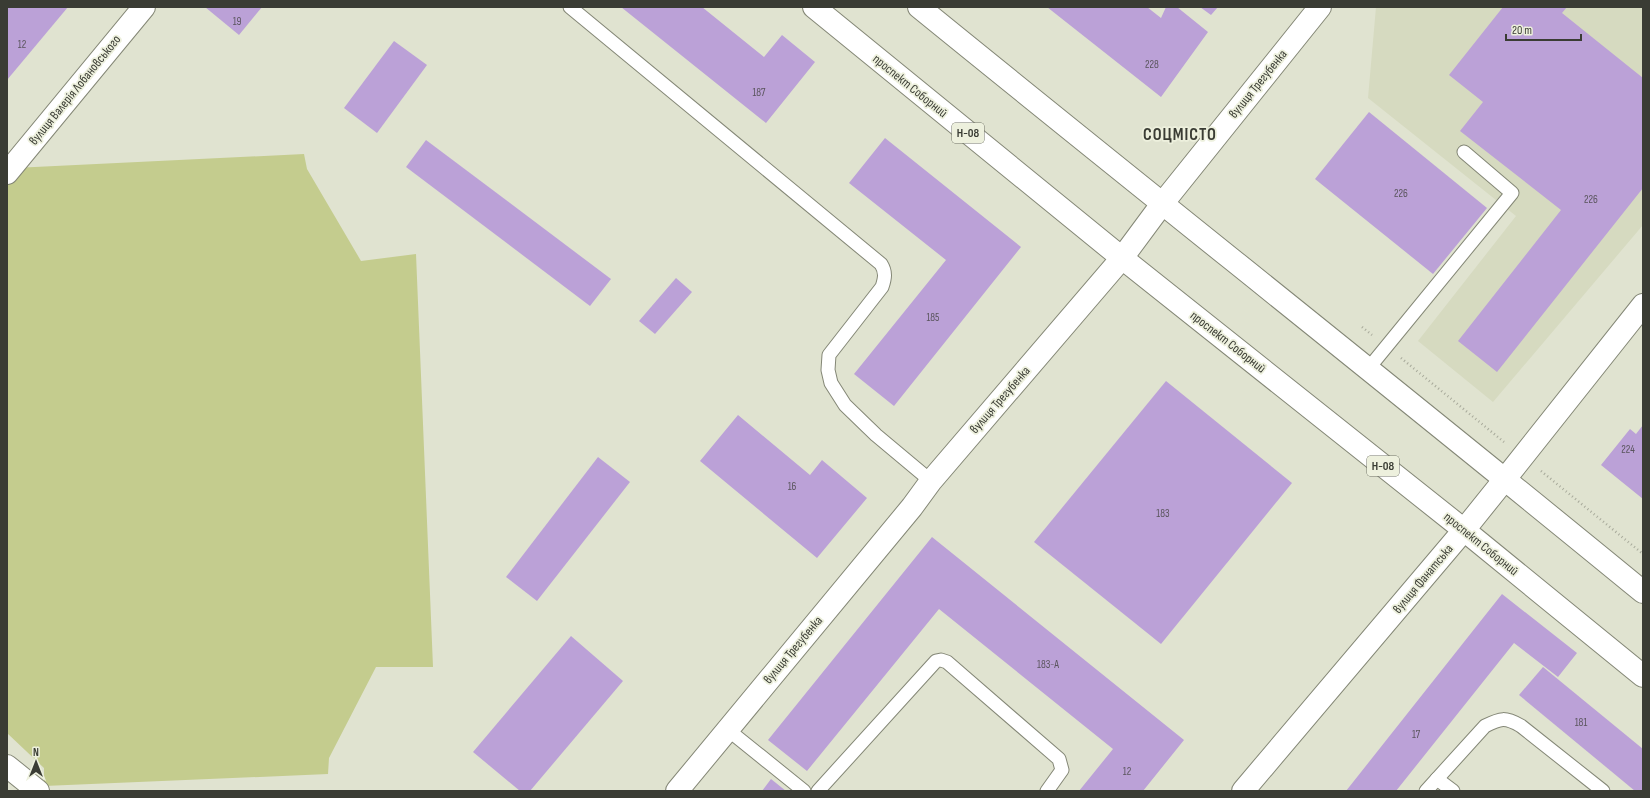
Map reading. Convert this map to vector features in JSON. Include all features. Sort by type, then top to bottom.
[{"type":"main road","name":"вулиця Валерія Лобановського","points":[[7,173],[144,7]]},
{"type":"main road","name":"проспект Соборний","points":[[814,7],[1122,258],[1464,530],[1643,676]]},
{"type":"main road","points":[[919,7],[1643,592]]},
{"type":"main road","name":"вулиця Трегубенка","points":[[677,791],[912,507],[931,481],[1122,258],[1162,204],[1320,7]]},
{"type":"main road","name":"вулиця Фанатська","points":[[1243,791],[1464,530],[1643,305]]},
{"type":"main road","points":[[7,766],[38,791]]},
{"type":"lane","points":[[570,7],[881,264],[885,274],[882,287],[829,355],[828,370],[830,383],[844,406],[931,481]]},
{"type":"lane","points":[[1368,369],[1512,193],[1464,152]]},
{"type":"lane","points":[[818,791],[936,661],[941,660],[947,662],[1060,759],[1062,770],[1047,791]]},
{"type":"lane","points":[[1426,791],[1485,726],[1498,720],[1509,720],[1521,726],[1603,791]]},
{"type":"lane","points":[[727,729],[804,791]]},
{"type":"lane","points":[[1437,779],[1453,791]]},
{"type":"shaded area","points":[[1376,7],[1643,7],[1643,225],[1493,402],[1418,341],[1516,216],[1368,98]]},
{"type":"green space","points":[[304,154],[307,169],[361,261],[416,254],[433,667],[376,667],[329,758],[328,774],[44,786],[44,768],[7,733],[7,186],[14,178],[14,168]]},
{"type":"building","points":[[7,7],[68,7],[7,80]]},
{"type":"building","points":[[205,7],[262,7],[239,35]]},
{"type":"building","points":[[621,7],[702,7],[764,57],[782,35],[815,62],[766,123]]},
{"type":"building","points":[[1047,7],[1147,7],[1161,18],[1166,7],[1177,7],[1208,32],[1161,97]]},
{"type":"building","points":[[1200,7],[1218,7],[1211,15]]},
{"type":"building","points":[[1503,7],[1567,7],[1562,13],[1643,78],[1643,188],[1497,372],[1458,341],[1561,210],[1460,131],[1483,102],[1449,75]]},
{"type":"building","points":[[394,41],[427,65],[377,133],[344,108]]},
{"type":"building","points":[[1369,112],[1487,208],[1433,274],[1315,179]]},
{"type":"building","points":[[885,138],[1021,247],[894,406],[854,374],[946,260],[849,183]]},
{"type":"building","points":[[426,140],[611,279],[590,306],[406,167]]},
{"type":"building","points":[[676,278],[692,292],[655,334],[639,321]]},
{"type":"building","points":[[1166,381],[1292,483],[1161,644],[1034,542]]},
{"type":"building","points":[[738,415],[810,475],[822,460],[867,498],[817,558],[700,461]]},
{"type":"building","points":[[1643,425],[1643,499],[1601,465],[1630,429],[1636,434]]},
{"type":"building","points":[[598,457],[630,482],[537,601],[506,577]]},
{"type":"building","points":[[932,537],[1184,740],[1143,791],[1079,791],[1113,749],[939,609],[807,771],[768,740]]},
{"type":"building","points":[[1502,594],[1577,653],[1558,677],[1514,643],[1396,791],[1346,791]]},
{"type":"building","points":[[571,636],[623,681],[530,791],[520,791],[473,752]]},
{"type":"building","points":[[1543,667],[1643,749],[1643,791],[1635,791],[1519,695]]},
{"type":"building","points":[[771,779],[786,791],[762,791]]},
{"type":"district","name":"СОЦМІСТО","points":[[1180,135]]}]
